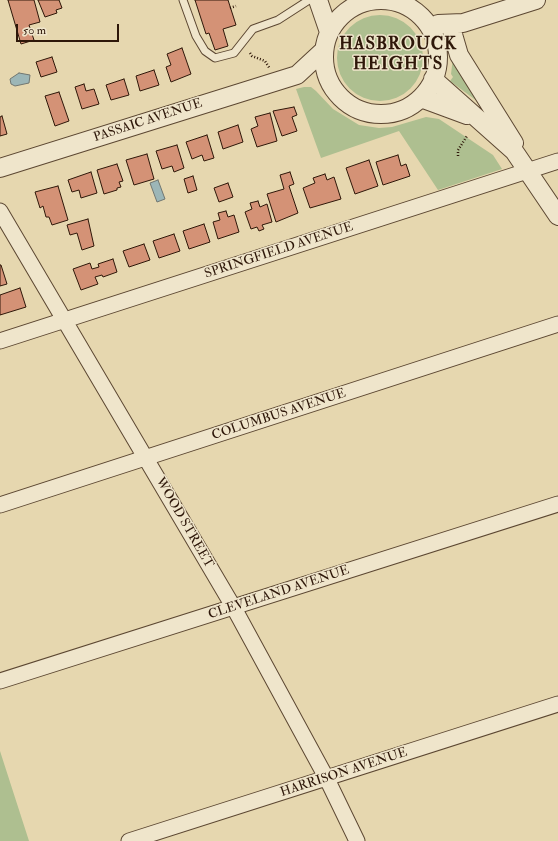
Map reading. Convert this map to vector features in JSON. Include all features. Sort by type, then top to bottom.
[{"type":"street","points":[[318,0],[329,32]]},
{"type":"street","points":[[436,42],[458,27],[536,0]]},
{"type":"street","points":[[297,75],[330,85],[345,100],[361,110],[378,114],[399,112],[410,107],[420,98],[433,79],[438,66],[436,42],[429,25],[413,11],[402,5],[370,2],[344,5],[329,32],[324,50],[324,64],[330,85]]},
{"type":"street","points":[[429,25],[458,27]]},
{"type":"street","points":[[458,27],[459,55],[506,130],[528,171]]},
{"type":"street","name":"PASSAIC AVENUE","points":[[0,168],[297,75],[324,50]]},
{"type":"street","points":[[433,79],[477,120],[507,144],[528,171],[558,216]]},
{"type":"street","points":[[420,98],[477,120]]},
{"type":"street","name":"SPRINGFIELD AVENUE","points":[[0,341],[558,161]]},
{"type":"street","name":"WOOD STREET","points":[[0,211],[234,608],[327,779],[357,841]]},
{"type":"street","name":"COLUMBUS AVENUE","points":[[0,505],[558,324]]},
{"type":"street","name":"CLEVELAND AVENUE","points":[[0,681],[558,504]]},
{"type":"street","name":"HARRISON AVENUE","points":[[129,841],[558,704]]},
{"type":"lane","points":[[183,0],[196,36],[205,51],[217,58],[234,52],[253,28],[278,20],[309,0]]},
{"type":"path","points":[[230,8],[236,6]]},
{"type":"path","points":[[250,53],[252,56],[265,61],[270,70]]},
{"type":"path","points":[[458,156],[458,150],[467,136]]},
{"type":"green space","points":[[380,15],[397,18],[411,27],[420,41],[423,58],[420,75],[411,89],[397,98],[380,101],[363,98],[349,89],[340,75],[337,58],[340,41],[349,27],[363,18]]},
{"type":"green space","points":[[453,58],[485,107],[450,81],[453,77],[451,74]]},
{"type":"green space","points":[[311,87],[333,109],[359,125],[379,128],[392,127],[426,117],[439,119],[493,155],[502,169],[438,190],[399,131],[321,158],[296,89]]},
{"type":"green space","points":[[0,751],[29,841],[0,841]]},
{"type":"water","points":[[19,73],[30,75],[29,83],[15,86],[11,84],[10,79]]},
{"type":"water","points":[[158,180],[165,199],[157,202],[150,183]]},
{"type":"building","points":[[8,0],[34,0],[40,22],[29,25],[34,40],[21,44]]},
{"type":"building","points":[[38,0],[59,0],[62,8],[56,10],[57,13],[45,17]]},
{"type":"building","points":[[195,0],[228,0],[236,25],[223,29],[228,46],[215,50],[209,33],[206,34]]},
{"type":"building","points":[[182,48],[191,74],[171,82],[166,67],[171,65],[167,54]]},
{"type":"building","points":[[52,57],[57,72],[41,77],[36,62]]},
{"type":"building","points":[[154,70],[159,85],[140,91],[136,76]]},
{"type":"building","points":[[124,79],[129,95],[111,100],[106,85]]},
{"type":"building","points":[[84,84],[86,91],[94,89],[99,104],[82,109],[75,87]]},
{"type":"building","points":[[59,92],[69,121],[55,126],[45,96]]},
{"type":"building","points":[[294,107],[297,115],[292,117],[297,131],[282,136],[273,111]]},
{"type":"building","points":[[270,113],[277,141],[257,147],[251,129],[258,126],[255,117]]},
{"type":"building","points":[[2,116],[7,134],[0,136],[0,117]]},
{"type":"building","points":[[238,125],[243,142],[223,149],[218,132]]},
{"type":"building","points":[[207,135],[214,158],[204,161],[202,155],[192,159],[186,142]]},
{"type":"building","points":[[177,145],[184,168],[174,172],[172,166],[162,169],[156,151]]},
{"type":"building","points":[[147,154],[154,179],[134,185],[126,160]]},
{"type":"building","points":[[398,155],[401,166],[406,164],[410,176],[383,185],[376,162]]},
{"type":"building","points":[[369,160],[378,186],[355,194],[346,168]]},
{"type":"building","points":[[117,164],[123,181],[119,182],[121,187],[117,188],[117,190],[104,194],[97,170]]},
{"type":"building","points":[[91,172],[97,193],[81,198],[79,190],[72,192],[68,180]]},
{"type":"building","points":[[290,172],[294,184],[289,186],[298,213],[276,222],[267,194],[284,189],[280,175]]},
{"type":"building","points":[[325,174],[327,180],[334,177],[341,199],[310,208],[303,188],[315,183],[313,178]]},
{"type":"building","points":[[193,176],[197,190],[188,193],[184,179]]},
{"type":"building","points":[[228,183],[233,197],[219,202],[214,188]]},
{"type":"building","points":[[58,186],[68,220],[52,225],[49,217],[46,217],[43,206],[40,208],[35,192]]},
{"type":"building","points":[[258,201],[260,207],[267,204],[272,222],[262,225],[264,229],[259,231],[257,227],[251,229],[245,212],[252,209],[250,203]]},
{"type":"building","points":[[226,211],[228,217],[234,215],[239,232],[218,239],[213,222],[220,220],[218,213]]},
{"type":"building","points":[[88,219],[94,246],[82,250],[77,233],[70,235],[67,225]]},
{"type":"building","points":[[204,224],[210,242],[189,249],[183,231]]},
{"type":"building","points":[[174,234],[180,251],[159,258],[153,241]]},
{"type":"building","points":[[144,244],[150,260],[129,267],[123,251]]},
{"type":"building","points":[[113,259],[117,272],[103,277],[102,275],[95,277],[98,284],[81,290],[73,269],[90,263],[92,269],[99,267],[98,264]]},
{"type":"building","points":[[0,265],[7,284],[0,286]]},
{"type":"building","points":[[20,288],[26,307],[0,315],[0,295]]},
{"type":"district","name":"HASBROUCK HEIGHTS","points":[[398,55]]}]
